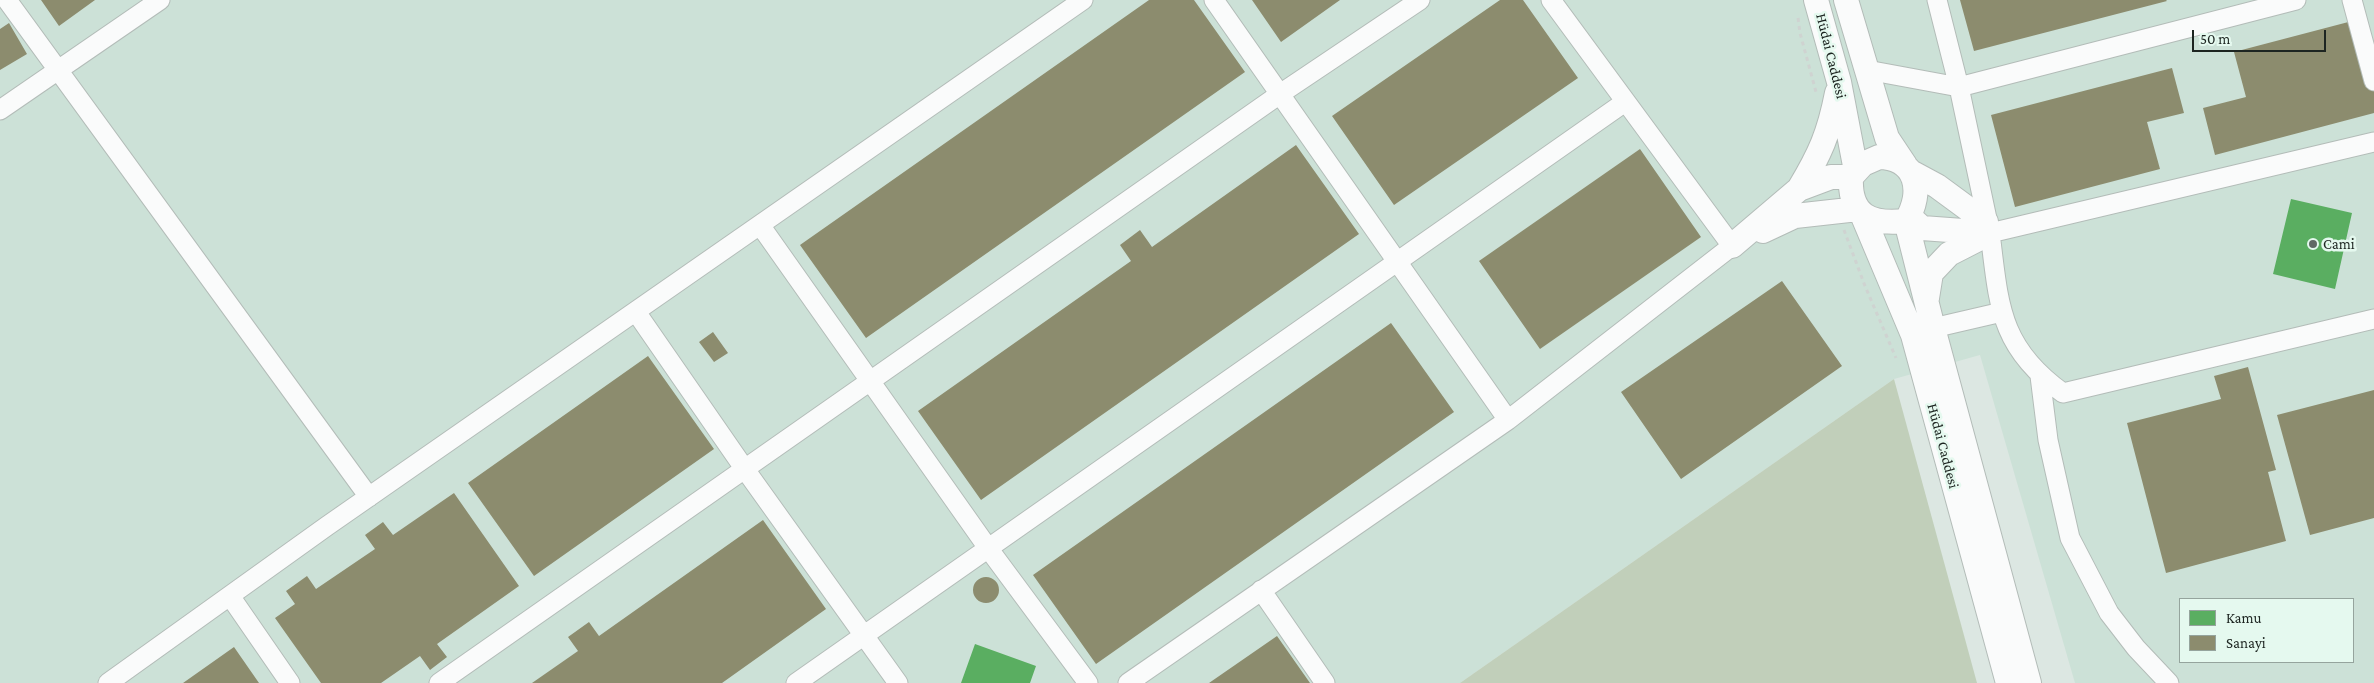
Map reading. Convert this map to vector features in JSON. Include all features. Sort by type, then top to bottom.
[{"type":"street","points":[[8,0],[369,497]]},
{"type":"street","points":[[0,110],[160,0]]},
{"type":"street","points":[[108,683],[369,497],[1083,0]]},
{"type":"street","points":[[1214,0],[1508,420]]},
{"type":"street","points":[[439,683],[1280,94],[1420,0]]},
{"type":"street","points":[[1551,0],[1732,246]]},
{"type":"street","name":"Hüdai Caddesi","points":[[1816,0],[1839,82],[1854,174]]},
{"type":"street","name":"Hüdai Caddesi","points":[[1846,0],[1887,138],[1908,168]]},
{"type":"street","points":[[1938,0],[1959,87],[1988,227],[2002,312],[2016,348],[2040,376],[2063,393],[2374,319]]},
{"type":"street","points":[[1867,70],[1959,87],[2296,0]]},
{"type":"street","points":[[2352,0],[2374,81]]},
{"type":"street","points":[[1800,189],[1820,153],[1831,122],[1839,82]]},
{"type":"street","points":[[796,683],[1625,102]]},
{"type":"street","points":[[1732,246],[1795,216],[1853,211],[1872,220],[1882,222],[1908,218],[1922,228],[1988,227],[2374,142]]},
{"type":"street","points":[[1853,211],[1854,174],[1863,164],[1879,157],[1897,160],[1937,186],[1988,227]]},
{"type":"street","points":[[1908,168],[1915,181],[1916,199],[1908,218]]},
{"type":"street","points":[[1128,683],[1508,420],[1732,246],[1800,189],[1830,177],[1854,174]]},
{"type":"street","name":"Hüdai Caddesi","points":[[1853,211],[1913,335],[2008,683]]},
{"type":"street","name":"Hüdai Caddesi","points":[[1908,218],[1926,303],[2029,683]]},
{"type":"street","points":[[760,225],[988,548],[1088,683]]},
{"type":"street","points":[[1926,303],[1931,272],[1949,254],[1988,227]]},
{"type":"street","points":[[636,312],[744,468],[898,683]]},
{"type":"street","points":[[1933,328],[2002,312]]},
{"type":"street","points":[[2040,376],[2048,440],[2070,538],[2109,613],[2136,648],[2169,683]]},
{"type":"street","points":[[1261,590],[1325,683]]},
{"type":"street","points":[[230,596],[290,683]]},
{"type":"path","points":[[1798,17],[1800,33],[1817,98]]},
{"type":"path","points":[[1853,211],[1865,286],[1899,363]]},
{"type":"shaded area","points":[[0,0],[2374,0],[2374,683],[2075,683],[1980,355],[1894,379],[1460,683],[0,683]]},
{"type":"shaded area","points":[[1894,379],[1977,683],[1460,683]]},
{"type":"building: Kamu","name":"Cami","points":[[2291,199],[2352,213],[2335,289],[2273,274]]},
{"type":"building: Kamu","points":[[975,644],[1036,666],[1030,683],[961,683]]},
{"type":"building: Sanayi","points":[[41,0],[95,0],[59,26]]},
{"type":"building: Sanayi","points":[[1149,0],[1194,0],[1245,72],[866,338],[800,245]]},
{"type":"building: Sanayi","points":[[1252,0],[1340,0],[1281,42]]},
{"type":"building: Sanayi","points":[[1500,0],[1523,0],[1578,78],[1394,205],[1332,116]]},
{"type":"building: Sanayi","points":[[1960,0],[2166,0],[2167,1],[1974,51]]},
{"type":"building: Sanayi","points":[[2356,20],[2374,88],[2374,113],[2215,155],[2203,108],[2246,97],[2234,52]]},
{"type":"building: Sanayi","points":[[9,23],[27,54],[0,70],[0,29]]},
{"type":"building: Sanayi","points":[[2172,68],[2184,113],[2147,122],[2160,169],[2015,207],[1991,115]]},
{"type":"building: Sanayi","points":[[1296,145],[1359,234],[981,500],[918,411],[1131,261],[1120,245],[1140,230],[1152,247]]},
{"type":"building: Sanayi","points":[[1640,149],[1701,237],[1540,349],[1479,261]]},
{"type":"building: Sanayi","points":[[1782,281],[1842,366],[1681,479],[1621,392]]},
{"type":"building: Sanayi","points":[[1391,323],[1454,412],[1096,664],[1033,575]]},
{"type":"building: Sanayi","points":[[713,332],[728,353],[714,362],[699,342]]},
{"type":"building: Sanayi","points":[[648,356],[714,449],[534,576],[468,483]]},
{"type":"building: Sanayi","points":[[2248,367],[2276,470],[2268,472],[2286,541],[2166,573],[2127,423],[2221,399],[2214,376]]},
{"type":"building: Sanayi","points":[[2374,390],[2374,518],[2310,535],[2277,415]]},
{"type":"building: Sanayi","points":[[454,493],[519,586],[437,644],[447,657],[430,670],[420,656],[381,683],[321,683],[275,618],[295,604],[286,591],[307,576],[316,589],[375,549],[365,535],[383,522],[393,535]]},
{"type":"building: Sanayi","points":[[763,520],[826,609],[722,683],[532,683],[578,651],[568,637],[589,622],[599,636]]},
{"type":"building: Sanayi","points":[[986,577],[995,581],[999,590],[995,599],[986,603],[977,599],[973,590],[977,581]]},
{"type":"building: Sanayi","points":[[1277,636],[1310,683],[1209,683]]},
{"type":"building: Sanayi","points":[[234,647],[259,683],[183,683]]},
{"type":"place","name":"Cami","points":[[2313,244]]}]
